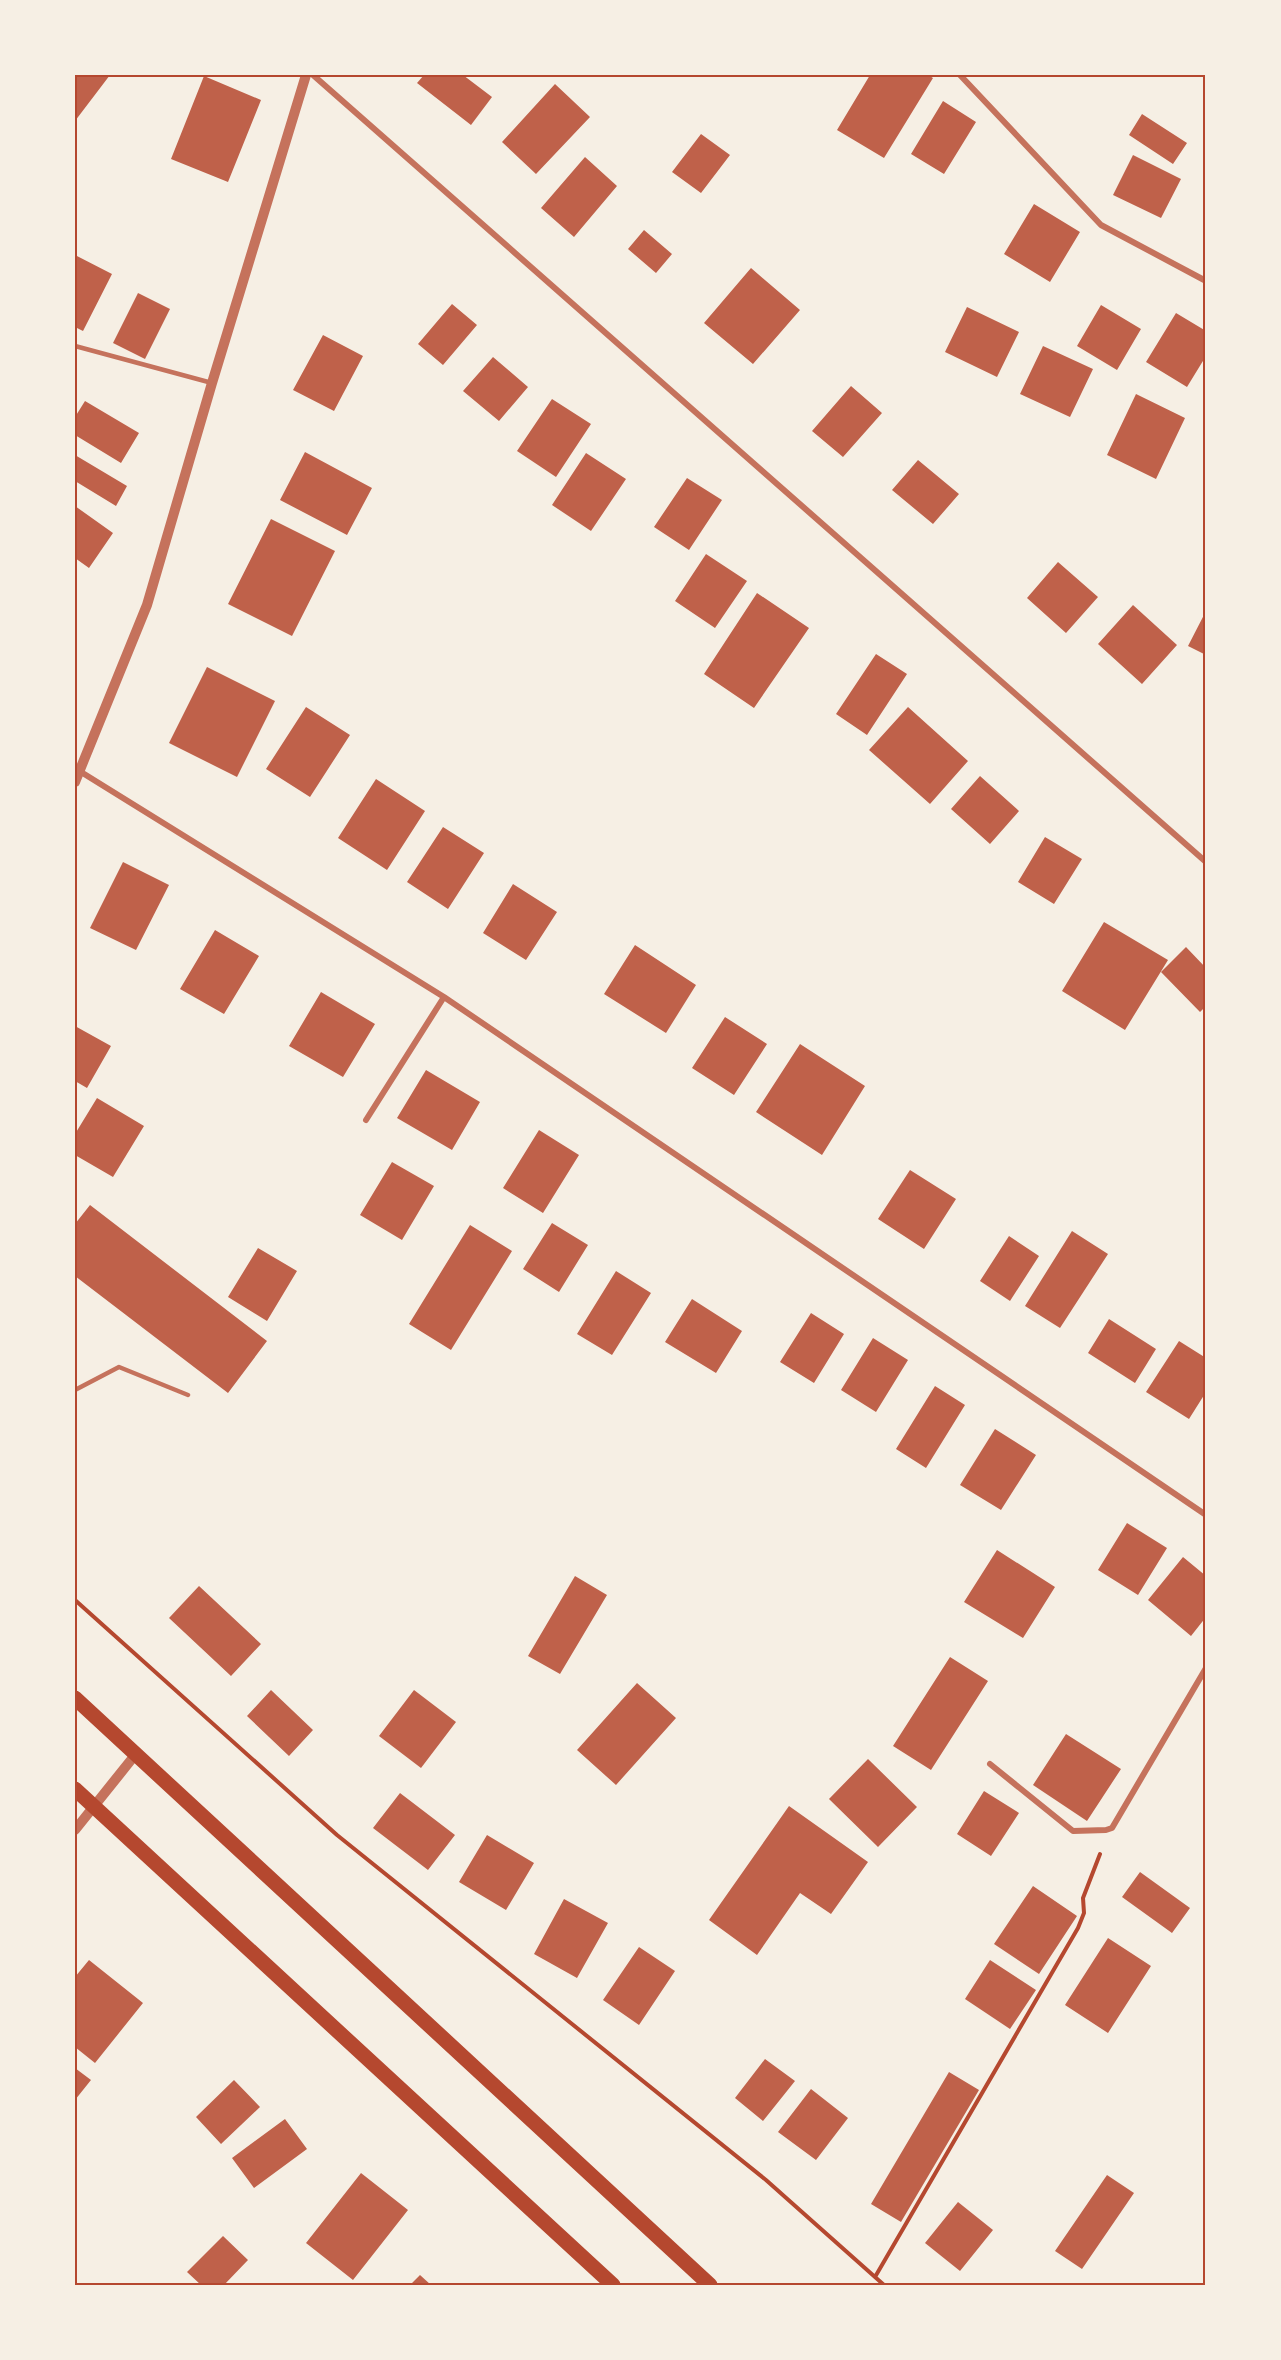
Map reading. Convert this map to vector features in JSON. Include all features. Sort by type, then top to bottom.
[{"type":"main road","points":[[75,1698],[710,2285]]},
{"type":"main road","points":[[75,1789],[613,2285]]},
{"type":"street","points":[[75,782],[147,605],[306,75]]},
{"type":"street","points":[[313,75],[1206,862]]},
{"type":"street","points":[[960,75],[1101,225],[1206,281]]},
{"type":"street","points":[[81,772],[444,997],[1206,1515]]},
{"type":"street","points":[[366,1120],[444,997]]},
{"type":"street","points":[[990,1764],[1073,1831],[1112,1828],[1206,1668]]},
{"type":"street","points":[[75,1830],[135,1755]]},
{"type":"lane","points":[[75,346],[212,383]]},
{"type":"lane","points":[[75,1390],[119,1367],[188,1395]]},
{"type":"path","points":[[75,1600],[337,1835],[766,2180],[884,2285]]},
{"type":"path","points":[[875,2277],[1078,1928],[1084,1913],[1083,1899],[1101,1851]]},
{"type":"building","points":[[75,75],[110,75],[75,121]]},
{"type":"building","points":[[424,75],[463,75],[492,97],[471,125],[417,83]]},
{"type":"building","points":[[870,75],[928,75],[933,78],[884,158],[837,130]]},
{"type":"building","points":[[204,76],[261,100],[228,182],[171,159]]},
{"type":"building","points":[[555,84],[590,117],[536,174],[502,142]]},
{"type":"building","points":[[943,101],[976,122],[944,174],[911,154]]},
{"type":"building","points":[[1142,114],[1187,143],[1173,164],[1129,135]]},
{"type":"building","points":[[701,134],[730,155],[701,193],[672,172]]},
{"type":"building","points":[[1133,155],[1181,179],[1161,218],[1113,195]]},
{"type":"building","points":[[585,157],[617,186],[574,237],[541,208]]},
{"type":"building","points":[[1034,204],[1080,232],[1050,282],[1004,254]]},
{"type":"building","points":[[644,230],[672,254],[656,273],[628,249]]},
{"type":"building","points":[[75,255],[112,274],[83,331],[75,327]]},
{"type":"building","points":[[751,268],[800,310],[753,364],[704,323]]},
{"type":"building","points":[[138,293],[170,309],[145,359],[113,343]]},
{"type":"building","points":[[452,304],[477,325],[443,365],[418,344]]},
{"type":"building","points":[[1101,305],[1141,329],[1117,370],[1077,346]]},
{"type":"building","points":[[967,307],[1019,332],[997,377],[945,352]]},
{"type":"building","points":[[1176,313],[1206,331],[1206,356],[1187,387],[1146,362]]},
{"type":"building","points":[[323,335],[363,356],[334,411],[293,390]]},
{"type":"building","points":[[1043,346],[1093,369],[1070,417],[1020,394]]},
{"type":"building","points":[[493,357],[528,387],[499,421],[463,391]]},
{"type":"building","points":[[851,386],[882,413],[843,457],[812,431]]},
{"type":"building","points":[[1136,394],[1185,418],[1156,479],[1107,455]]},
{"type":"building","points":[[552,399],[591,424],[556,477],[517,451]]},
{"type":"building","points":[[85,401],[139,433],[121,463],[75,435],[75,417]]},
{"type":"building","points":[[305,452],[372,488],[347,535],[280,500]]},
{"type":"building","points":[[586,453],[626,479],[591,531],[552,505]]},
{"type":"building","points":[[75,455],[127,486],[116,506],[75,481]]},
{"type":"building","points":[[918,460],[959,494],[933,524],[892,490]]},
{"type":"building","points":[[687,478],[722,500],[689,550],[654,527]]},
{"type":"building","points":[[75,506],[113,533],[89,568],[75,558]]},
{"type":"building","points":[[271,519],[335,551],[292,636],[228,604]]},
{"type":"building","points":[[706,554],[747,581],[715,628],[675,601]]},
{"type":"building","points":[[1058,562],[1098,597],[1066,633],[1027,598]]},
{"type":"building","points":[[757,593],[809,628],[754,708],[704,674]]},
{"type":"building","points":[[1133,605],[1177,645],[1142,684],[1098,644]]},
{"type":"building","points":[[1206,611],[1206,655],[1188,646]]},
{"type":"building","points":[[876,654],[907,674],[867,735],[836,714]]},
{"type":"building","points":[[207,667],[275,701],[237,777],[169,743]]},
{"type":"building","points":[[306,707],[350,735],[310,797],[266,769]]},
{"type":"building","points":[[908,707],[968,761],[930,804],[869,750]]},
{"type":"building","points":[[980,776],[1019,811],[990,844],[951,809]]},
{"type":"building","points":[[376,779],[425,811],[387,870],[338,838]]},
{"type":"building","points":[[443,827],[484,853],[448,909],[407,882]]},
{"type":"building","points":[[1045,837],[1082,859],[1054,904],[1018,882]]},
{"type":"building","points":[[123,862],[169,885],[136,950],[90,928]]},
{"type":"building","points":[[513,884],[557,912],[526,960],[483,933]]},
{"type":"building","points":[[1104,922],[1168,960],[1125,1030],[1062,991]]},
{"type":"building","points":[[215,930],[259,956],[224,1014],[180,989]]},
{"type":"building","points":[[635,945],[696,985],[666,1033],[604,994]]},
{"type":"building","points":[[1186,947],[1206,968],[1206,1006],[1200,1012],[1161,972]]},
{"type":"building","points":[[321,992],[375,1024],[343,1077],[289,1046]]},
{"type":"building","points":[[725,1017],[767,1044],[734,1095],[692,1068]]},
{"type":"building","points":[[75,1026],[111,1046],[87,1088],[75,1081]]},
{"type":"building","points":[[800,1044],[865,1086],[822,1155],[756,1112]]},
{"type":"building","points":[[426,1070],[480,1102],[452,1150],[397,1118]]},
{"type":"building","points":[[97,1098],[144,1126],[113,1177],[75,1155],[75,1134]]},
{"type":"building","points":[[539,1130],[579,1155],[543,1213],[503,1188]]},
{"type":"building","points":[[392,1162],[434,1186],[402,1240],[360,1215]]},
{"type":"building","points":[[910,1170],[956,1199],[924,1249],[878,1219]]},
{"type":"building","points":[[90,1205],[267,1341],[228,1393],[75,1276],[75,1224]]},
{"type":"building","points":[[552,1223],[588,1245],[559,1292],[523,1269]]},
{"type":"building","points":[[470,1225],[512,1251],[451,1350],[409,1324]]},
{"type":"building","points":[[1072,1231],[1108,1254],[1060,1328],[1025,1306]]},
{"type":"building","points":[[1009,1236],[1039,1256],[1010,1301],[980,1281]]},
{"type":"building","points":[[258,1248],[297,1271],[267,1321],[228,1297]]},
{"type":"building","points":[[616,1271],[651,1293],[612,1355],[577,1334]]},
{"type":"building","points":[[692,1299],[742,1331],[716,1373],[665,1342]]},
{"type":"building","points":[[811,1313],[844,1334],[814,1383],[780,1362]]},
{"type":"building","points":[[1109,1319],[1156,1349],[1135,1383],[1088,1353]]},
{"type":"building","points":[[873,1338],[908,1360],[876,1412],[841,1390]]},
{"type":"building","points":[[1179,1341],[1206,1358],[1206,1392],[1189,1419],[1146,1392]]},
{"type":"building","points":[[935,1386],[965,1405],[926,1468],[896,1449]]},
{"type":"building","points":[[995,1429],[1036,1455],[1001,1510],[960,1485]]},
{"type":"building","points":[[1127,1523],[1167,1548],[1138,1595],[1098,1570]]},
{"type":"building","points":[[997,1550],[1055,1587],[1023,1638],[964,1602]]},
{"type":"building","points":[[1183,1557],[1206,1576],[1206,1617],[1191,1636],[1148,1600]]},
{"type":"building","points":[[575,1576],[607,1595],[560,1674],[528,1656]]},
{"type":"building","points":[[199,1586],[261,1644],[231,1676],[169,1618]]},
{"type":"building","points":[[950,1657],[988,1681],[931,1770],[893,1746]]},
{"type":"building","points":[[637,1683],[676,1718],[616,1785],[577,1750]]},
{"type":"building","points":[[271,1690],[313,1730],[289,1756],[247,1716]]},
{"type":"building","points":[[414,1690],[456,1722],[421,1768],[379,1736]]},
{"type":"building","points":[[1066,1734],[1121,1769],[1087,1821],[1033,1785]]},
{"type":"building","points":[[868,1759],[917,1807],[878,1847],[829,1799]]},
{"type":"building","points":[[984,1791],[1019,1813],[991,1856],[957,1834]]},
{"type":"building","points":[[400,1793],[455,1835],[428,1870],[373,1828]]},
{"type":"building","points":[[789,1806],[868,1862],[831,1914],[800,1893],[757,1955],[709,1920]]},
{"type":"building","points":[[487,1835],[534,1863],[506,1910],[459,1882]]},
{"type":"building","points":[[1140,1872],[1190,1908],[1172,1933],[1122,1897]]},
{"type":"building","points":[[1033,1886],[1077,1916],[1039,1974],[994,1944]]},
{"type":"building","points":[[564,1899],[608,1923],[577,1978],[534,1954]]},
{"type":"building","points":[[1108,1938],[1151,1966],[1108,2033],[1065,2005]]},
{"type":"building","points":[[639,1947],[675,1971],[639,2025],[603,2000]]},
{"type":"building","points":[[89,1960],[143,2003],[95,2063],[75,2047],[75,1977]]},
{"type":"building","points":[[990,1960],[1036,1990],[1010,2029],[965,1999]]},
{"type":"building","points":[[765,2059],[795,2081],[763,2121],[735,2098]]},
{"type":"building","points":[[75,2068],[91,2080],[75,2100]]},
{"type":"building","points":[[949,2072],[979,2090],[901,2222],[871,2204]]},
{"type":"building","points":[[234,2080],[260,2107],[221,2144],[196,2117]]},
{"type":"building","points":[[811,2089],[848,2118],[816,2160],[778,2132]]},
{"type":"building","points":[[285,2119],[307,2149],[254,2188],[232,2158]]},
{"type":"building","points":[[361,2173],[408,2210],[353,2280],[306,2243]]},
{"type":"building","points":[[1107,2175],[1134,2193],[1082,2269],[1055,2251]]},
{"type":"building","points":[[958,2202],[993,2230],[960,2271],[925,2243]]},
{"type":"building","points":[[223,2236],[248,2260],[224,2285],[201,2285],[187,2272]]},
{"type":"building","points":[[420,2275],[431,2285],[410,2285]]}]
